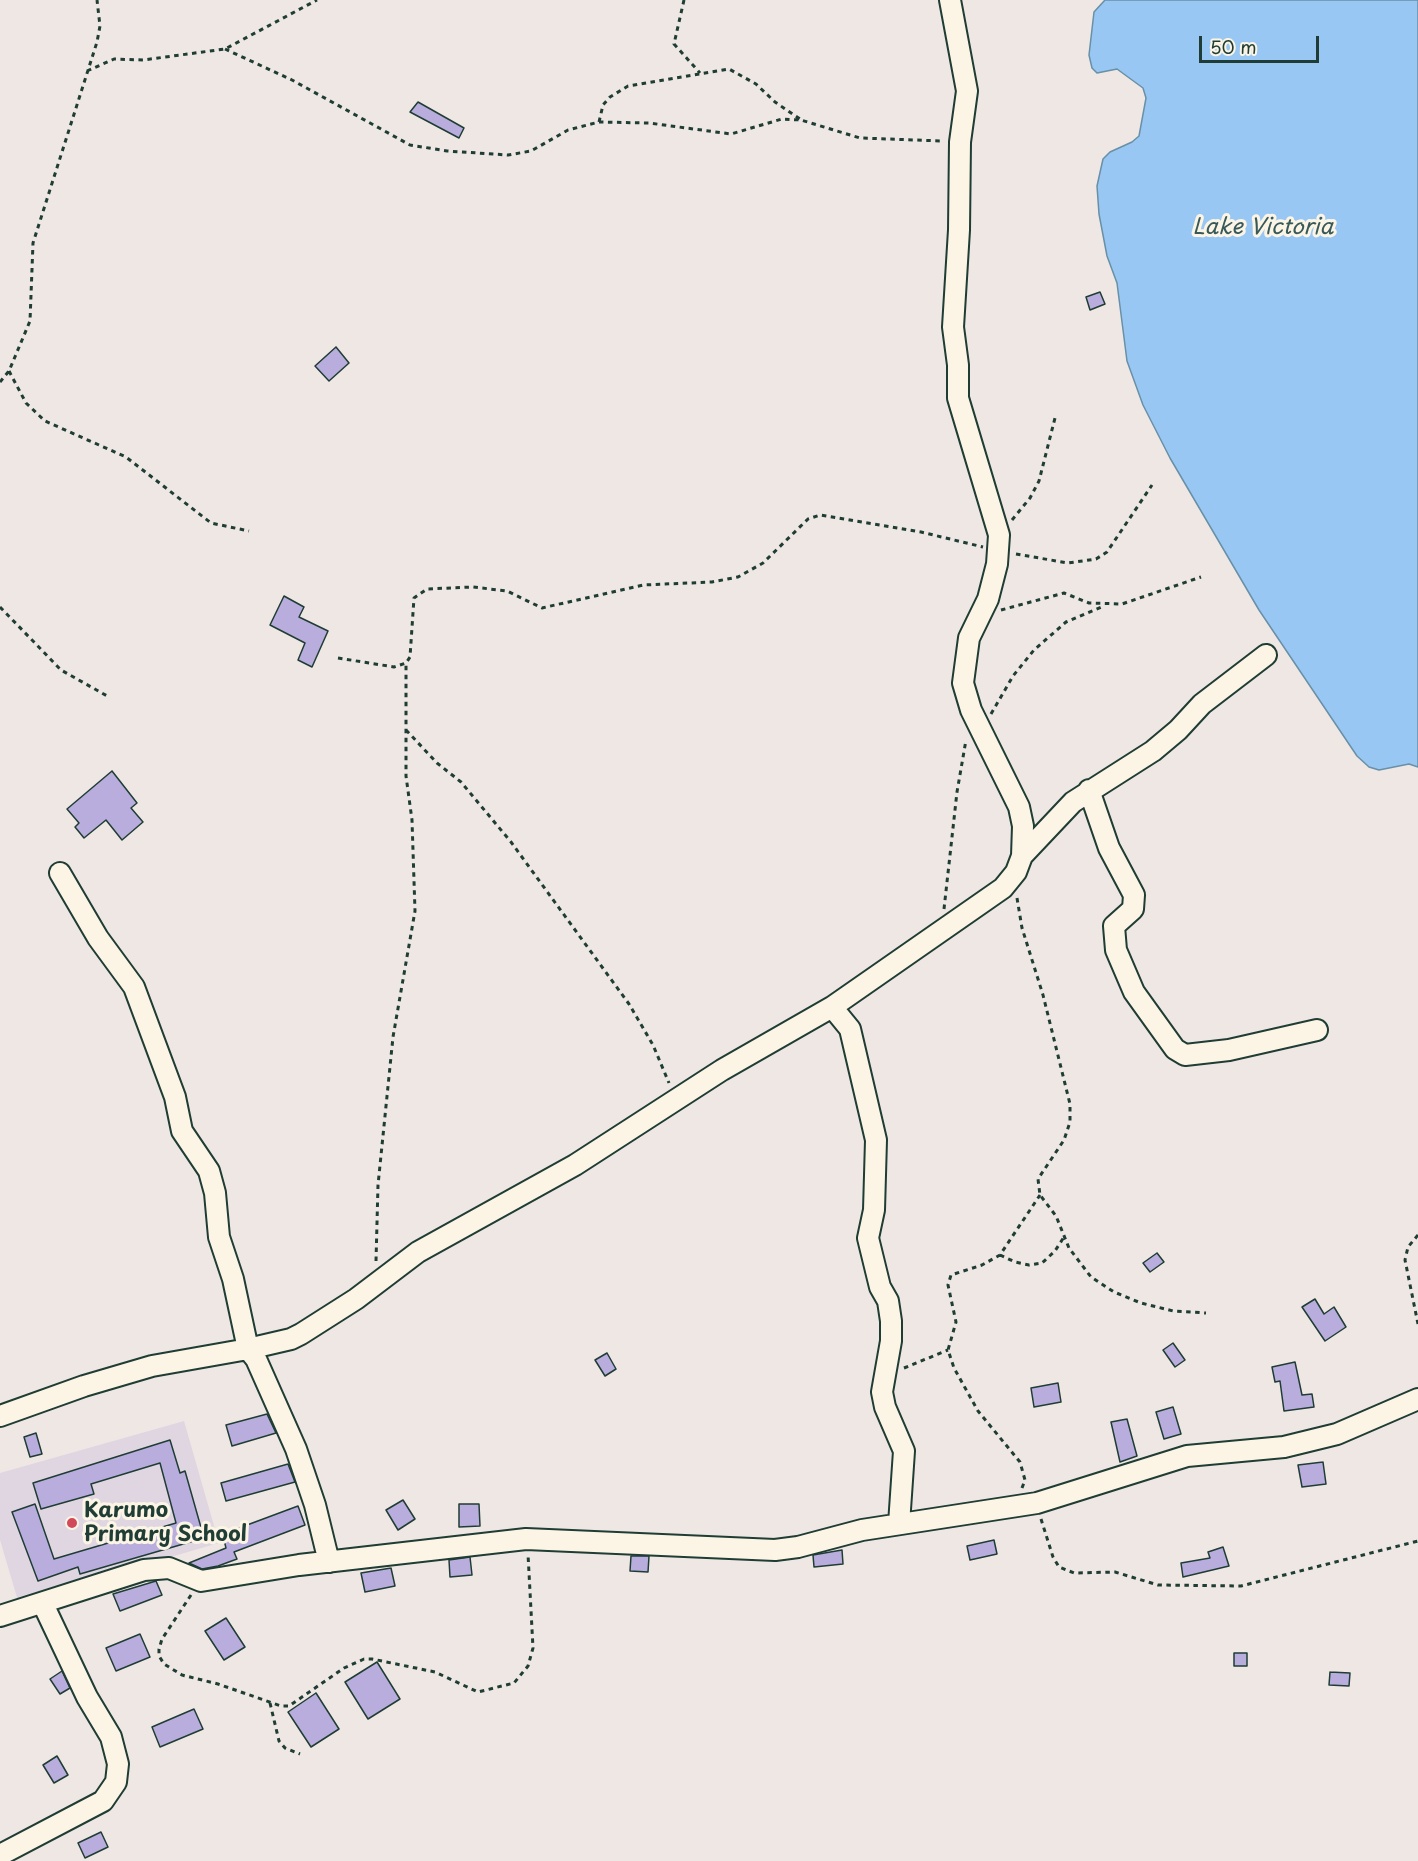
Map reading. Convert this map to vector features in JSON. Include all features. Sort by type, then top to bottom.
[{"type":"street","points":[[950,0],[967,91],[960,142],[959,230],[953,327],[958,365],[958,398],[999,543],[992,581],[969,638],[963,683],[982,735],[1019,807],[1023,826],[1019,864]]},
{"type":"street","points":[[0,1416],[84,1386],[152,1366],[291,1339],[301,1334],[418,1252],[575,1165],[675,1099],[832,1007],[1003,888],[1019,864],[1060,814],[1089,790],[1154,751],[1202,704],[1266,655]]},
{"type":"street","points":[[1089,790],[1109,848],[1134,895],[1133,909],[1114,926],[1116,950],[1134,992],[1175,1049],[1185,1055],[1229,1050],[1317,1030]]},
{"type":"street","points":[[60,873],[98,938],[134,987],[175,1096],[182,1131],[209,1171],[215,1193],[219,1237],[233,1279],[248,1348],[256,1359],[296,1449],[315,1505],[328,1562]]},
{"type":"street","points":[[832,1007],[850,1029],[876,1140],[874,1210],[868,1238],[880,1287],[888,1301],[891,1321],[883,1400],[904,1451],[899,1524]]},
{"type":"street","points":[[0,1616],[144,1570],[169,1568],[201,1581],[328,1562],[526,1539],[775,1550],[798,1547],[899,1524],[1027,1503],[1187,1456],[1284,1447],[1337,1434],[1418,1399]]},
{"type":"street","points":[[0,1855],[103,1801],[116,1782],[118,1764],[111,1737],[87,1697],[43,1604]]},
{"type":"path","points":[[0,382],[9,371],[30,321],[33,243],[100,26],[97,0]]},
{"type":"path","points":[[86,72],[114,59],[143,60],[225,49],[317,0]]},
{"type":"path","points":[[684,0],[674,44],[700,73]]},
{"type":"path","points":[[225,49],[292,80],[410,144],[479,155],[508,155],[531,151],[568,130],[599,122],[649,123],[731,134],[782,119],[801,120],[860,138],[960,142]]},
{"type":"path","points":[[599,122],[603,105],[618,90],[644,82],[729,69],[741,74],[801,120]]},
{"type":"path","points":[[9,371],[26,403],[45,421],[126,457],[211,523],[249,531]]},
{"type":"path","points":[[999,543],[1039,481],[1056,414]]},
{"type":"path","points":[[375,1284],[378,1185],[393,1037],[415,911],[406,729],[406,663],[410,657],[414,598],[427,589],[473,587],[507,591],[542,608],[643,585],[712,582],[738,577],[763,563],[808,519],[820,515],[999,543],[1068,563],[1096,559],[1107,552],[1152,485]]},
{"type":"path","points":[[982,735],[1012,676],[1034,650],[1066,622],[1105,605],[1150,596],[1201,577]]},
{"type":"path","points":[[981,612],[1011,609],[1064,593],[1089,603],[1105,605]]},
{"type":"path","points":[[0,607],[61,670],[109,698]]},
{"type":"path","points":[[338,658],[394,667],[406,663]]},
{"type":"path","points":[[941,931],[957,792],[971,710]]},
{"type":"path","points":[[406,729],[437,763],[461,782],[511,842],[584,941],[629,1004],[653,1045],[675,1099]]},
{"type":"path","points":[[1019,864],[1017,896],[1022,928],[1043,995],[1070,1104],[1070,1122],[1064,1140],[1038,1179],[1040,1195],[1056,1216],[1078,1263],[1091,1277],[1114,1292],[1173,1311],[1206,1313]]},
{"type":"path","points":[[1040,1195],[1000,1255],[982,1265],[951,1275],[948,1279],[956,1322],[948,1350],[964,1389],[978,1411],[1020,1462],[1025,1480],[1027,1503],[1059,1567],[1074,1573],[1115,1572],[1158,1585],[1241,1586],[1418,1541]]},
{"type":"path","points":[[1418,1235],[1408,1247],[1405,1260],[1418,1324]]},
{"type":"path","points":[[1000,1255],[1029,1265],[1042,1263],[1055,1251],[1064,1237]]},
{"type":"path","points":[[886,1377],[948,1350]]},
{"type":"path","points":[[201,1581],[183,1604],[162,1639],[159,1656],[172,1671],[270,1703],[289,1706],[344,1668],[364,1659],[435,1672],[468,1690],[478,1692],[514,1683],[528,1666],[534,1648],[526,1539]]},
{"type":"path","points":[[270,1703],[279,1741],[285,1748],[300,1754]]},
{"type":"shaded area","points":[[184,1421],[219,1543],[18,1601],[0,1540],[0,1473]]},
{"type":"water","name":"Lake Victoria","points":[[1105,0],[1418,0],[1418,767],[1409,764],[1379,770],[1369,767],[1357,756],[1259,610],[1170,458],[1143,405],[1127,361],[1117,283],[1107,256],[1099,214],[1097,186],[1103,159],[1110,152],[1132,142],[1139,136],[1146,98],[1143,88],[1117,69],[1097,73],[1092,68],[1089,55],[1094,12]]},
{"type":"building","points":[[418,102],[464,128],[459,138],[410,112]]},
{"type":"building","points":[[1100,292],[1105,304],[1090,310],[1086,297]]},
{"type":"building","points":[[336,347],[349,363],[329,381],[315,366]]},
{"type":"building","points":[[284,596],[304,607],[299,617],[328,631],[312,667],[298,660],[305,643],[270,625]]},
{"type":"building","points":[[112,771],[137,803],[131,808],[143,822],[122,840],[106,820],[84,838],[75,827],[79,823],[67,809]]},
{"type":"building","points":[[1157,1253],[1164,1262],[1150,1272],[1143,1263]]},
{"type":"building","points":[[1315,1299],[1324,1314],[1334,1307],[1346,1327],[1325,1341],[1302,1307]]},
{"type":"building","points":[[1173,1343],[1185,1360],[1175,1367],[1163,1350]]},
{"type":"building","points":[[607,1353],[616,1369],[605,1376],[595,1360]]},
{"type":"building","points":[[1295,1362],[1302,1395],[1312,1394],[1314,1407],[1284,1411],[1280,1381],[1275,1382],[1272,1367]]},
{"type":"building","points":[[1058,1383],[1061,1402],[1034,1407],[1031,1388]]},
{"type":"building","points":[[1173,1407],[1181,1434],[1164,1439],[1156,1412]]},
{"type":"building","points":[[267,1414],[276,1433],[232,1446],[226,1425]]},
{"type":"building","points":[[1127,1419],[1137,1456],[1120,1462],[1111,1422]]},
{"type":"building","points":[[36,1433],[42,1454],[30,1457],[24,1437]]},
{"type":"building","points":[[170,1440],[180,1473],[185,1471],[204,1538],[80,1574],[78,1567],[38,1581],[12,1512],[35,1504],[54,1559],[176,1523],[160,1463],[91,1484],[94,1494],[41,1509],[33,1483]]},
{"type":"building","points":[[1323,1462],[1326,1484],[1302,1487],[1298,1465]]},
{"type":"building","points":[[288,1464],[295,1482],[226,1501],[221,1483]]},
{"type":"building","points":[[403,1500],[415,1519],[398,1530],[386,1510]]},
{"type":"building","points":[[459,1504],[479,1504],[480,1526],[459,1527]]},
{"type":"building","points":[[298,1506],[305,1525],[234,1552],[237,1559],[218,1566],[202,1569],[189,1563],[226,1548],[224,1540],[241,1533],[239,1528]]},
{"type":"building","points":[[994,1540],[997,1554],[970,1560],[967,1546]]},
{"type":"building","points":[[1223,1547],[1229,1566],[1183,1577],[1181,1563],[1210,1558],[1208,1552]]},
{"type":"building","points":[[842,1550],[843,1564],[814,1567],[813,1555]]},
{"type":"building","points":[[631,1556],[649,1556],[648,1572],[630,1571]]},
{"type":"building","points":[[470,1557],[472,1575],[450,1577],[449,1560]]},
{"type":"building","points":[[391,1568],[395,1586],[365,1592],[361,1573]]},
{"type":"building","points":[[156,1581],[162,1595],[120,1611],[113,1594]]},
{"type":"building","points":[[226,1618],[245,1647],[224,1660],[205,1631]]},
{"type":"building","points":[[140,1634],[150,1657],[116,1671],[106,1648]]},
{"type":"building","points":[[1234,1653],[1247,1653],[1247,1666],[1234,1666]]},
{"type":"building","points":[[377,1662],[400,1699],[368,1719],[345,1682]]},
{"type":"building","points":[[62,1671],[70,1688],[60,1694],[50,1679]]},
{"type":"building","points":[[1330,1672],[1350,1673],[1349,1686],[1329,1685]]},
{"type":"building","points":[[316,1693],[339,1729],[311,1747],[288,1712]]},
{"type":"building","points":[[194,1709],[203,1729],[160,1747],[152,1727]]},
{"type":"building","points":[[57,1756],[68,1775],[54,1783],[43,1765]]},
{"type":"building","points":[[101,1832],[108,1847],[85,1858],[78,1843]]},
{"type":"place","name":"Karumo Primary School","points":[[72,1523]]}]
